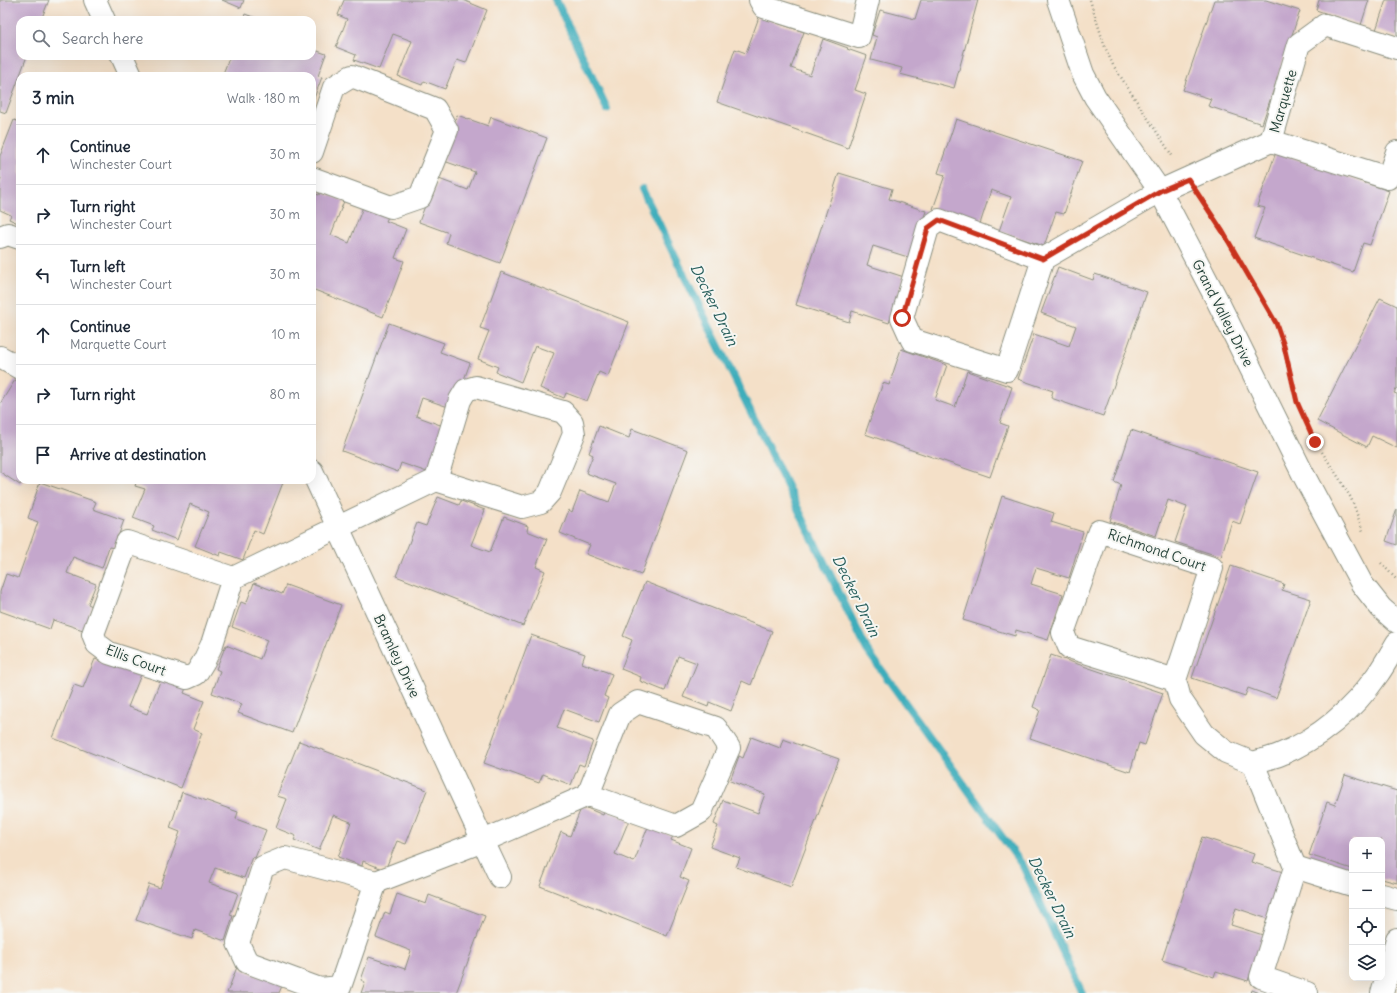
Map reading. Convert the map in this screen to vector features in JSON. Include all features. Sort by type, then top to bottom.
[{"type":"street","points":[[95,0],[102,16]]},
{"type":"street","points":[[760,0],[764,7],[859,37],[868,0]]},
{"type":"street","name":"Grand Valley Drive","points":[[1058,0],[1083,74],[1095,97],[1160,191],[1217,300],[1303,474],[1362,584],[1381,608],[1397,622]]},
{"type":"street","name":"Marquette","points":[[1397,48],[1325,25],[1299,44],[1271,141],[1388,178],[1397,152]]},
{"type":"street","points":[[124,60],[129,72]]},
{"type":"street","points":[[316,140],[334,87],[352,76],[435,109],[447,130],[420,197],[391,207],[316,179]]},
{"type":"street","points":[[1043,259],[939,220],[928,228],[902,318],[912,340],[1007,370],[1043,259],[1160,191],[1271,141]]},
{"type":"street","points":[[0,237],[8,234],[16,237]]},
{"type":"street","points":[[0,357],[16,366]]},
{"type":"street","points":[[233,578],[436,480],[522,507],[541,502],[550,492],[574,434],[572,422],[563,412],[476,387],[466,390],[460,400],[436,480]]},
{"type":"street","name":"Bramley Drive","points":[[316,480],[482,841],[500,877]]},
{"type":"street","name":"Richmond Court","points":[[1099,531],[1212,568],[1175,680],[1069,647],[1063,633],[1099,531]]},
{"type":"street","name":"Ellis Court","points":[[127,542],[233,578],[212,644],[196,674],[187,678],[109,653],[97,644],[93,634],[127,542]]},
{"type":"street","points":[[1175,680],[1180,699],[1204,734],[1226,752],[1253,763],[1280,754],[1322,731],[1338,719],[1358,699],[1378,675],[1397,643]]},
{"type":"street","points":[[376,882],[340,986],[320,989],[247,962],[238,943],[263,867],[285,858],[376,882],[482,841],[588,796],[676,826],[701,812],[728,748],[716,728],[638,702],[620,714],[588,796]]},
{"type":"street","points":[[1253,763],[1295,867],[1261,977],[1307,993]]},
{"type":"street","points":[[1295,867],[1349,884]]},
{"type":"street","points":[[1385,896],[1397,899]]},
{"type":"street","points":[[1382,993],[1397,939]]},
{"type":"path","points":[[1090,0],[1105,47],[1113,65],[1130,93],[1223,232],[1276,323],[1284,346],[1292,386],[1300,409]]},
{"type":"path","points":[[1319,448],[1351,498],[1364,534]]},
{"type":"path","points":[[1376,558],[1397,580]]},
{"type":"building","points":[[0,0],[49,0],[43,16],[16,16],[16,60],[26,60],[21,72],[16,72],[16,86],[6,113],[0,111]]},
{"type":"building","points":[[222,0],[244,0],[241,8]]},
{"type":"building","points":[[344,0],[463,0],[487,10],[466,63],[457,60],[445,89],[424,81],[422,85],[398,76],[412,41],[393,34],[379,69],[354,60],[356,55],[336,47],[347,19],[338,15]]},
{"type":"building","points":[[921,0],[978,0],[954,88],[900,74],[902,68],[871,60],[877,37],[872,35],[880,10],[915,19]]},
{"type":"building","points":[[1214,0],[1266,0],[1300,11],[1262,124],[1208,106],[1211,99],[1183,90]]},
{"type":"building","points":[[1319,0],[1369,0],[1361,25],[1316,10]]},
{"type":"building","points":[[1386,0],[1397,0],[1397,37],[1376,30]]},
{"type":"building","points":[[759,17],[804,32],[791,68],[810,75],[823,39],[867,56],[855,90],[866,94],[848,148],[717,102],[735,49],[746,53]]},
{"type":"building","points":[[316,50],[326,54],[318,76],[322,77],[316,93],[316,72],[224,72],[228,60],[316,60]]},
{"type":"building","points":[[457,115],[488,126],[491,117],[547,138],[500,263],[446,243],[449,233],[419,222],[428,198],[431,200],[439,179],[468,190],[475,172],[444,161],[447,141]]},
{"type":"building","points":[[956,119],[1082,161],[1064,214],[1056,212],[1044,246],[999,231],[1011,197],[991,190],[980,224],[933,209],[945,175],[938,173]]},
{"type":"building","points":[[14,120],[16,121],[16,222],[9,219],[11,215],[0,210],[0,156]]},
{"type":"building","points":[[1276,152],[1389,191],[1370,245],[1363,243],[1353,272],[1254,238],[1265,208],[1257,206]]},
{"type":"building","points":[[839,173],[892,189],[889,199],[926,211],[911,258],[873,246],[867,265],[904,277],[889,323],[852,311],[849,322],[796,305]]},
{"type":"building","points":[[320,191],[344,201],[331,235],[349,243],[363,207],[388,217],[386,221],[406,229],[395,258],[404,261],[383,317],[316,291],[316,194],[319,195]]},
{"type":"building","points":[[1058,267],[1093,280],[1095,274],[1147,292],[1103,416],[1051,398],[1053,391],[1018,379],[1034,334],[1069,346],[1076,326],[1041,313]]},
{"type":"building","points":[[501,272],[629,322],[608,376],[599,372],[587,401],[566,393],[564,398],[540,388],[554,353],[535,346],[521,382],[496,372],[498,367],[478,359],[489,331],[480,328]]},
{"type":"building","points":[[1380,298],[1397,306],[1397,388],[1394,393],[1397,394],[1397,448],[1372,436],[1367,447],[1317,421]]},
{"type":"building","points":[[389,323],[444,343],[440,352],[470,363],[462,385],[457,410],[422,398],[416,416],[451,429],[430,473],[401,463],[398,472],[342,451]]},
{"type":"building","points":[[901,349],[947,365],[935,400],[955,407],[967,371],[1012,387],[1000,423],[1008,426],[990,477],[865,434],[883,383],[889,385]]},
{"type":"building","points":[[16,381],[16,482],[0,472],[0,404]]},
{"type":"building","points":[[599,426],[629,438],[632,429],[688,450],[641,575],[586,554],[590,545],[560,533],[569,510],[572,512],[580,491],[609,502],[616,484],[586,473],[593,455],[589,453]]},
{"type":"building","points":[[1131,430],[1258,472],[1240,524],[1232,521],[1221,557],[1175,542],[1187,507],[1168,500],[1156,536],[1110,521],[1121,485],[1114,482]]},
{"type":"building","points":[[39,484],[46,484],[96,502],[93,509],[124,520],[114,548],[109,547],[102,568],[73,557],[67,573],[96,584],[88,604],[92,606],[83,630],[53,620],[50,629],[0,611],[0,592],[6,574],[18,578],[38,522],[28,518]]},
{"type":"building","points":[[136,484],[282,484],[263,534],[254,530],[243,560],[221,552],[220,556],[195,546],[209,512],[190,504],[177,540],[152,530],[154,526],[133,518],[145,489],[135,486]]},
{"type":"building","points":[[1002,496],[1054,513],[1051,522],[1083,532],[1069,578],[1036,568],[1031,584],[1063,594],[1048,640],[1016,630],[1015,636],[963,620]]},
{"type":"building","points":[[438,497],[459,505],[461,501],[485,510],[471,545],[490,552],[504,517],[528,526],[527,531],[547,539],[536,567],[545,571],[523,626],[396,576],[417,523],[426,526]]},
{"type":"building","points":[[1397,509],[1397,545],[1386,541]]},
{"type":"building","points":[[1231,566],[1284,584],[1282,590],[1311,599],[1276,698],[1248,688],[1245,696],[1192,678]]},
{"type":"building","points":[[645,582],[772,631],[751,685],[742,681],[731,711],[709,702],[708,707],[683,697],[697,663],[678,656],[665,691],[640,681],[641,677],[621,669],[632,640],[623,636]]},
{"type":"building","points":[[254,583],[282,594],[286,585],[341,605],[292,733],[238,713],[242,704],[212,693],[220,671],[216,669],[226,645],[260,659],[267,640],[232,627],[241,602],[246,604]]},
{"type":"building","points":[[531,635],[585,654],[582,663],[612,674],[604,696],[608,698],[599,722],[564,709],[557,728],[593,741],[584,766],[579,764],[571,785],[543,774],[539,783],[484,763]]},
{"type":"building","points":[[1051,655],[1163,693],[1145,745],[1139,743],[1130,772],[1030,738],[1040,710],[1033,707]]},
{"type":"building","points":[[95,659],[116,667],[118,663],[142,672],[128,707],[147,714],[161,679],[186,688],[184,693],[204,701],[193,729],[202,733],[181,788],[53,738],[74,685],[83,688]]},
{"type":"building","points":[[751,737],[780,748],[783,739],[839,759],[791,887],[736,867],[740,858],[710,847],[718,826],[714,824],[723,800],[758,813],[765,794],[730,781],[739,756],[743,758]]},
{"type":"building","points":[[299,741],[427,790],[406,844],[397,841],[385,870],[363,861],[362,866],[338,857],[351,822],[333,815],[319,850],[294,840],[296,836],[276,828],[287,799],[277,796]]},
{"type":"building","points":[[1345,775],[1397,791],[1397,883],[1385,880],[1385,837],[1349,837],[1349,868],[1309,855],[1327,802],[1335,805]]},
{"type":"building","points":[[182,792],[238,812],[236,819],[266,830],[255,858],[252,857],[244,878],[215,868],[209,883],[238,893],[230,915],[233,916],[225,941],[195,930],[192,939],[136,920],[149,884],[160,888],[180,832],[170,828]]},
{"type":"building","points":[[582,806],[603,815],[605,810],[629,820],[615,854],[634,862],[648,827],[673,836],[671,840],[691,848],[680,877],[689,881],[667,936],[540,886],[561,832],[570,836]]},
{"type":"building","points":[[1202,837],[1254,854],[1251,862],[1283,872],[1268,919],[1236,908],[1231,925],[1263,935],[1248,981],[1216,971],[1214,977],[1162,960]]},
{"type":"building","points":[[397,894],[426,904],[429,895],[485,916],[456,993],[361,993],[365,982],[361,980],[369,957],[405,969],[411,951],[376,937],[385,912],[390,914]]},
{"type":"building","points":[[237,967],[258,976],[284,981],[279,993],[227,993]]},
{"type":"building","points":[[1252,990],[1260,993],[1251,993]]},
{"type":"waterway","name":"Decker Drain","points":[[556,0],[607,109]]},
{"type":"waterway","name":"Decker Drain","points":[[642,189],[867,650],[1023,866],[1082,993]]},
{"type":"route","points":[[902,318],[928,228],[939,220],[1043,259],[1160,191],[1188,179],[1223,232],[1276,323],[1284,346],[1292,386],[1297,402],[1315,442]]}]
